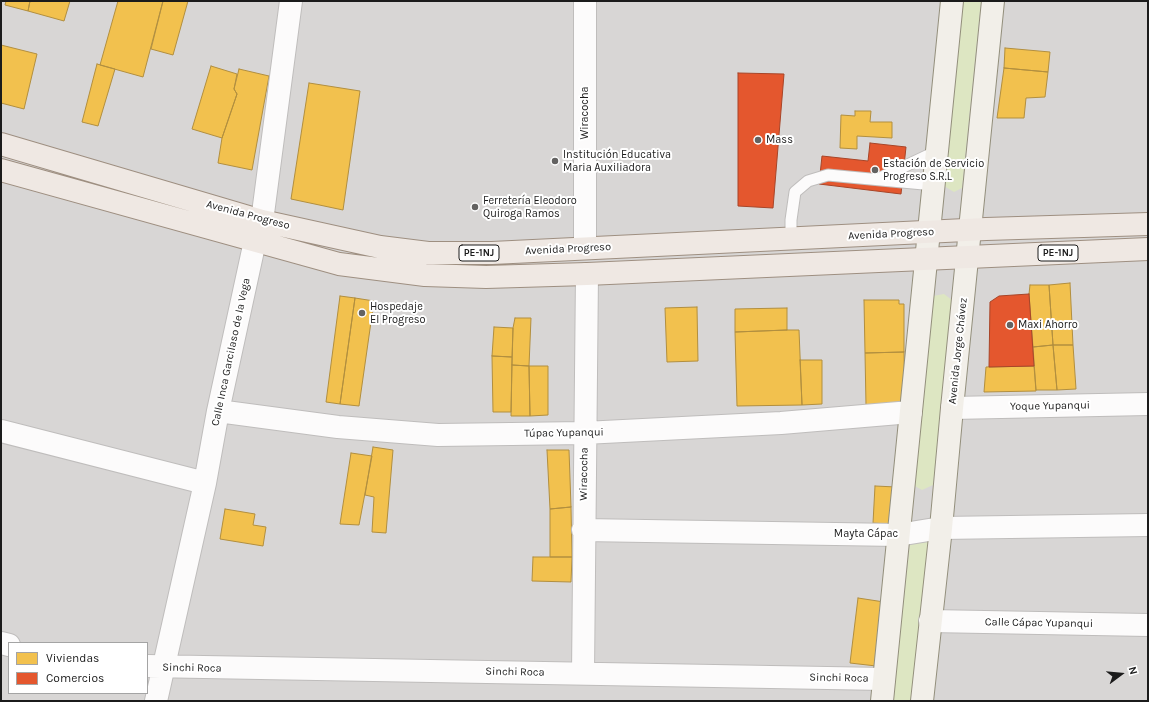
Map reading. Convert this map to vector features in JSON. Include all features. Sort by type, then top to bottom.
[{"type":"main road","name":"Avenida Progreso","points":[[1,144],[262,221],[380,247],[428,253],[492,253],[970,230],[1148,224]]},
{"type":"main road","name":"Avenida Progreso","points":[[1,170],[339,264],[425,275],[486,277],[587,274],[1148,249]]},
{"type":"street","name":"Calle Inca Garcilaso de la Vega","points":[[156,701],[155,667],[205,484],[218,411],[255,241],[262,221],[291,1]]},
{"type":"street","name":"Wiracocha","points":[[585,1],[585,248]]},
{"type":"street","points":[[882,701],[952,1]]},
{"type":"street","name":"Avenida Jorge Chávez","points":[[922,701],[994,1]]},
{"type":"street","name":"Wiracocha","points":[[583,673],[583,530],[587,274]]},
{"type":"street","name":"Yoque Yupanqui","points":[[952,408],[1148,404]]},
{"type":"street","name":"Túpac Yupanqui","points":[[218,411],[338,427],[438,436],[584,433],[781,423],[911,412]]},
{"type":"street","points":[[1,431],[205,484]]},
{"type":"street","name":"Mayta Cápac","points":[[583,530],[898,535],[941,528],[1148,525]]},
{"type":"street","name":"Calle Cápac Yupanqui","points":[[930,621],[1148,625]]},
{"type":"street","name":"Sinchi Roca","points":[[155,667],[884,678]]},
{"type":"lane","points":[[878,179],[937,150]]},
{"type":"lane","points":[[791,239],[791,220],[795,192],[808,181],[828,175],[934,185]]},
{"type":"shaded area","points":[[1,1],[1148,1],[1148,701],[1,701]]},
{"type":"green space","points":[[963,1],[981,1],[962,188],[954,192],[944,186]]},
{"type":"green space","points":[[944,294],[952,300],[933,485],[922,490],[913,485],[933,296]]},
{"type":"green space","points":[[916,537],[929,541],[914,701],[893,701],[910,544]]},
{"type":"building: Viviendas","points":[[6,1],[30,1],[28,11],[5,5]]},
{"type":"building: Viviendas","points":[[30,1],[70,1],[64,21],[28,11]]},
{"type":"building: Viviendas","points":[[118,1],[163,1],[143,77],[100,65]]},
{"type":"building: Viviendas","points":[[163,1],[188,1],[173,55],[151,49]]},
{"type":"building: Viviendas","points":[[1,45],[37,54],[24,109],[1,103]]},
{"type":"building: Viviendas","points":[[1005,48],[1050,52],[1048,72],[1004,68]]},
{"type":"building: Viviendas","points":[[97,64],[115,69],[98,126],[82,122]]},
{"type":"building: Viviendas","points":[[211,66],[237,74],[234,89],[237,94],[222,138],[192,129]]},
{"type":"building: Viviendas","points":[[1004,68],[1048,72],[1045,97],[1026,98],[1024,118],[997,118]]},
{"type":"building: Viviendas","points":[[239,69],[269,76],[252,170],[218,163],[222,138],[237,94],[234,89]]},
{"type":"building: Viviendas","points":[[309,83],[360,91],[343,210],[291,199]]},
{"type":"building: Viviendas","points":[[855,111],[871,111],[870,122],[892,122],[892,138],[857,136],[857,149],[840,148],[841,115],[855,116]]},
{"type":"building: Viviendas","points":[[1070,283],[1073,345],[1053,345],[1049,285]]},
{"type":"building: Viviendas","points":[[1030,285],[1049,285],[1053,345],[1033,347],[1029,294]]},
{"type":"building: Viviendas","points":[[340,296],[355,298],[340,404],[326,402]]},
{"type":"building: Viviendas","points":[[355,298],[374,301],[359,406],[340,404]]},
{"type":"building: Viviendas","points":[[864,300],[899,300],[899,304],[904,304],[904,352],[865,353]]},
{"type":"building: Viviendas","points":[[697,307],[698,361],[667,362],[665,308]]},
{"type":"building: Viviendas","points":[[787,308],[787,330],[735,332],[735,309]]},
{"type":"building: Viviendas","points":[[515,318],[531,318],[529,366],[512,365],[513,328]]},
{"type":"building: Viviendas","points":[[494,327],[513,328],[512,357],[492,356]]},
{"type":"building: Viviendas","points":[[799,330],[802,405],[737,406],[735,332]]},
{"type":"building: Viviendas","points":[[1053,345],[1057,390],[1036,390],[1033,347]]},
{"type":"building: Viviendas","points":[[1053,345],[1073,345],[1076,389],[1057,390]]},
{"type":"building: Viviendas","points":[[904,352],[905,404],[866,405],[865,353]]},
{"type":"building: Viviendas","points":[[492,356],[512,357],[511,412],[493,412]]},
{"type":"building: Viviendas","points":[[800,360],[822,360],[822,404],[802,405]]},
{"type":"building: Viviendas","points":[[512,365],[529,366],[530,416],[511,416]]},
{"type":"building: Viviendas","points":[[529,366],[548,366],[548,415],[530,416]]},
{"type":"building: Viviendas","points":[[1034,366],[1036,391],[984,392],[986,367]]},
{"type":"building: Viviendas","points":[[373,447],[393,450],[386,533],[372,532],[374,497],[365,495]]},
{"type":"building: Viviendas","points":[[547,450],[569,450],[571,507],[550,509]]},
{"type":"building: Viviendas","points":[[351,453],[372,456],[359,525],[340,524]]},
{"type":"building: Viviendas","points":[[875,486],[896,487],[889,524],[873,523]]},
{"type":"building: Viviendas","points":[[571,507],[572,557],[550,557],[550,509]]},
{"type":"building: Viviendas","points":[[225,509],[255,514],[253,525],[266,527],[263,546],[220,539]]},
{"type":"building: Viviendas","points":[[533,557],[572,557],[571,582],[532,581]]},
{"type":"building: Viviendas","points":[[858,598],[884,602],[876,666],[850,663]]},
{"type":"building: Comercios","name":"Mass","points":[[738,73],[784,74],[773,208],[738,206]]},
{"type":"building: Comercios","points":[[870,143],[906,147],[901,194],[819,184],[822,156],[868,161]]},
{"type":"building: Comercios","name":"Maxi Ahorro","points":[[1029,294],[1034,366],[989,367],[990,302],[999,296]]},
{"type":"place","name":"Mass","points":[[758,140]]},
{"type":"place","name":"Institución Educativa Maria Auxiliadora","points":[[555,161]]},
{"type":"place","name":"Estación de Servicio Progreso S.R.L","points":[[875,170]]},
{"type":"place","name":"Ferretería Eleodoro Quiroga Ramos","points":[[475,207]]},
{"type":"place","name":"Hospedaje El Progreso","points":[[362,313]]},
{"type":"place","name":"Maxi Ahorro","points":[[1010,325]]}]
